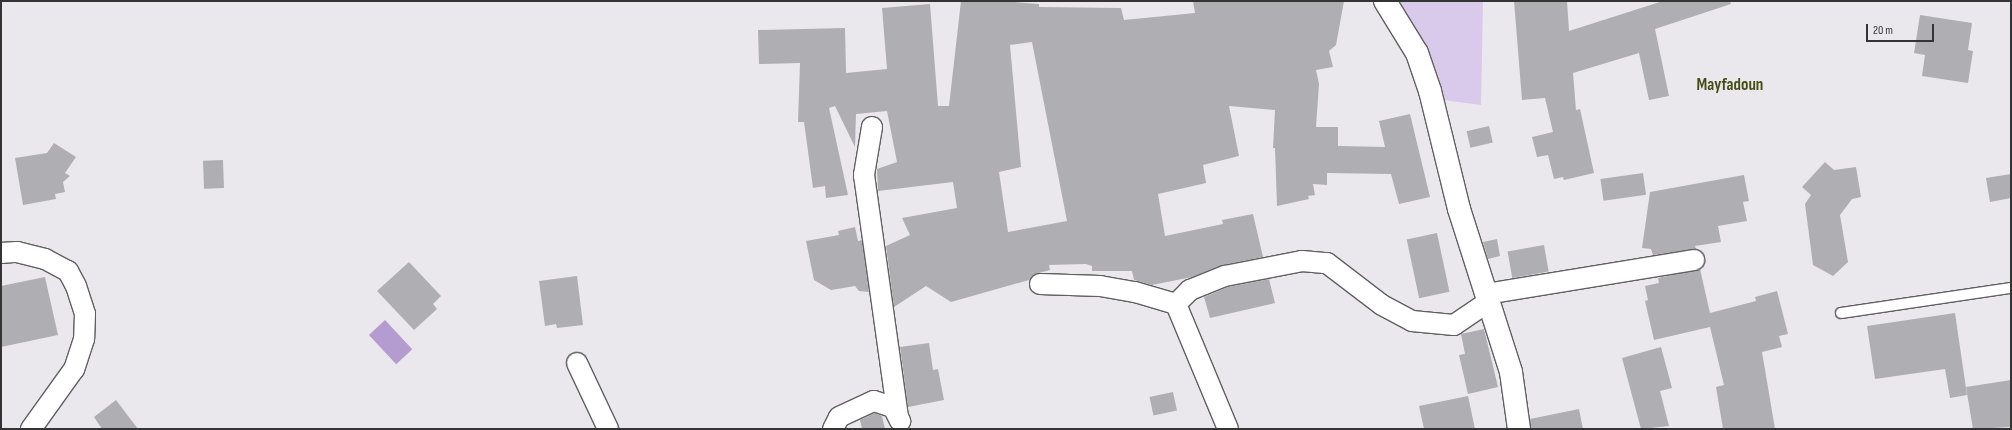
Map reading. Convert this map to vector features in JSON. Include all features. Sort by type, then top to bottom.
[{"type":"street","points":[[1385,1],[1417,53],[1430,91],[1459,209],[1511,372],[1519,429]]},
{"type":"street","points":[[872,127],[865,182],[879,293],[894,375],[900,422]]},
{"type":"street","points":[[1,253],[17,252],[45,259],[68,271],[76,286],[85,314],[84,339],[74,369],[31,429]]},
{"type":"street","points":[[1176,304],[1190,290],[1225,276],[1302,261],[1327,263],[1382,305],[1412,322],[1454,325],[1487,298],[1694,260]]},
{"type":"street","points":[[1040,284],[1100,286],[1135,292],[1176,304]]},
{"type":"street","points":[[1176,304],[1228,429]]},
{"type":"street","points":[[577,362],[608,429]]},
{"type":"street","points":[[833,429],[840,417],[874,401],[893,407],[900,422]]},
{"type":"lane","points":[[1841,313],[2011,288]]},
{"type":"shaded area","points":[[1392,1],[1483,1],[1481,105],[1443,100]]},
{"type":"shaded area","points":[[385,320],[412,349],[396,364],[369,335]]},
{"type":"building","points":[[961,1],[1002,1],[1039,4],[1039,7],[1121,8],[1124,20],[1195,13],[1193,1],[1344,1],[1336,45],[1329,51],[1333,67],[1316,70],[1319,84],[1316,127],[1338,127],[1338,146],[1385,147],[1379,121],[1410,114],[1430,197],[1399,204],[1391,174],[1327,173],[1327,185],[1313,184],[1315,195],[1308,196],[1309,199],[1277,206],[1275,148],[1273,148],[1275,110],[1229,106],[1239,156],[1203,165],[1206,183],[1158,194],[1165,236],[1223,224],[1222,220],[1253,214],[1263,257],[1223,265],[1192,277],[1152,285],[1134,280],[1132,271],[1092,271],[1092,266],[1086,264],[1049,265],[1050,270],[1035,274],[1029,280],[951,302],[926,286],[894,307],[886,246],[910,235],[902,218],[957,208],[953,182],[878,191],[877,169],[897,162],[887,111],[856,114],[855,147],[835,106],[829,108],[848,195],[826,198],[825,186],[813,188],[804,122],[798,122],[800,63],[759,64],[758,30],[845,28],[846,73],[887,69],[882,8],[930,4],[938,106],[949,106]],"holes":[[[1032,42],[1067,221],[1008,232],[999,172],[1021,167],[1010,45]]]},
{"type":"building","points":[[1514,1],[1567,1],[1569,31],[1663,1],[1730,1],[1731,4],[1655,29],[1669,96],[1649,100],[1639,53],[1573,73],[1576,110],[1580,109],[1594,173],[1564,180],[1563,177],[1554,179],[1548,155],[1537,157],[1532,137],[1553,132],[1545,98],[1522,100]]},
{"type":"building","points":[[1920,15],[1972,23],[1968,50],[1973,51],[1968,83],[1922,76],[1925,55],[1914,53]]},
{"type":"building","points":[[1489,126],[1493,143],[1470,148],[1467,131]]},
{"type":"building","points":[[54,143],[76,157],[65,173],[70,176],[63,182],[65,192],[55,194],[56,199],[23,205],[15,158],[47,153]]},
{"type":"building","points":[[223,160],[224,188],[204,189],[203,161]]},
{"type":"building","points":[[1825,162],[1834,170],[1856,167],[1861,197],[1852,199],[1840,215],[1848,262],[1833,276],[1813,265],[1805,204],[1811,195],[1802,187]]},
{"type":"building","points":[[1643,173],[1646,195],[1603,201],[1600,179]]},
{"type":"building","points":[[2011,174],[2011,198],[1990,202],[1986,178]]},
{"type":"building","points":[[1744,175],[1749,201],[1743,202],[1747,221],[1718,226],[1721,242],[1695,246],[1696,249],[1653,255],[1651,249],[1642,248],[1650,192]]},
{"type":"building","points":[[855,227],[858,241],[862,240],[869,292],[859,291],[855,286],[831,290],[814,280],[806,241],[839,235],[838,231]]},
{"type":"building","points":[[1437,233],[1449,292],[1419,298],[1407,239]]},
{"type":"building","points":[[1497,239],[1500,256],[1488,259],[1483,242]]},
{"type":"building","points":[[1544,245],[1549,272],[1512,278],[1508,251]]},
{"type":"building","points":[[409,262],[441,296],[433,304],[437,309],[414,330],[377,291]]},
{"type":"building","points":[[1700,269],[1710,313],[1756,301],[1755,297],[1777,291],[1788,334],[1779,336],[1782,347],[1762,352],[1775,429],[1723,429],[1716,387],[1724,385],[1710,327],[1654,340],[1645,301],[1648,300],[1645,286],[1659,283],[1658,278]]},
{"type":"building","points":[[577,276],[583,325],[557,328],[556,324],[545,326],[539,281]]},
{"type":"building","points":[[45,277],[58,335],[1,347],[1,286]]},
{"type":"building","points":[[1269,279],[1275,303],[1210,318],[1204,297],[1228,287]]},
{"type":"building","points":[[1955,313],[1967,395],[1950,398],[1945,369],[1875,379],[1867,326]]},
{"type":"building","points":[[1484,329],[1498,387],[1468,394],[1459,355],[1465,354],[1461,334]]},
{"type":"building","points":[[929,343],[933,370],[938,369],[944,400],[908,407],[900,347]]},
{"type":"building","points":[[1661,347],[1672,388],[1660,391],[1669,426],[1641,429],[1622,358]]},
{"type":"building","points":[[2011,380],[2011,427],[1973,429],[1966,387]]},
{"type":"building","points":[[1173,392],[1177,411],[1153,416],[1150,397]]},
{"type":"building","points":[[1468,396],[1475,429],[1424,429],[1419,406]]},
{"type":"building","points":[[116,400],[138,429],[102,429],[94,417]]},
{"type":"building","points":[[1579,409],[1583,429],[1531,429],[1530,419]]},
{"type":"building","points":[[875,413],[882,416],[885,429],[862,429],[860,420]]},
{"type":"district","name":"Mayfadoun","points":[[1730,86]]}]
